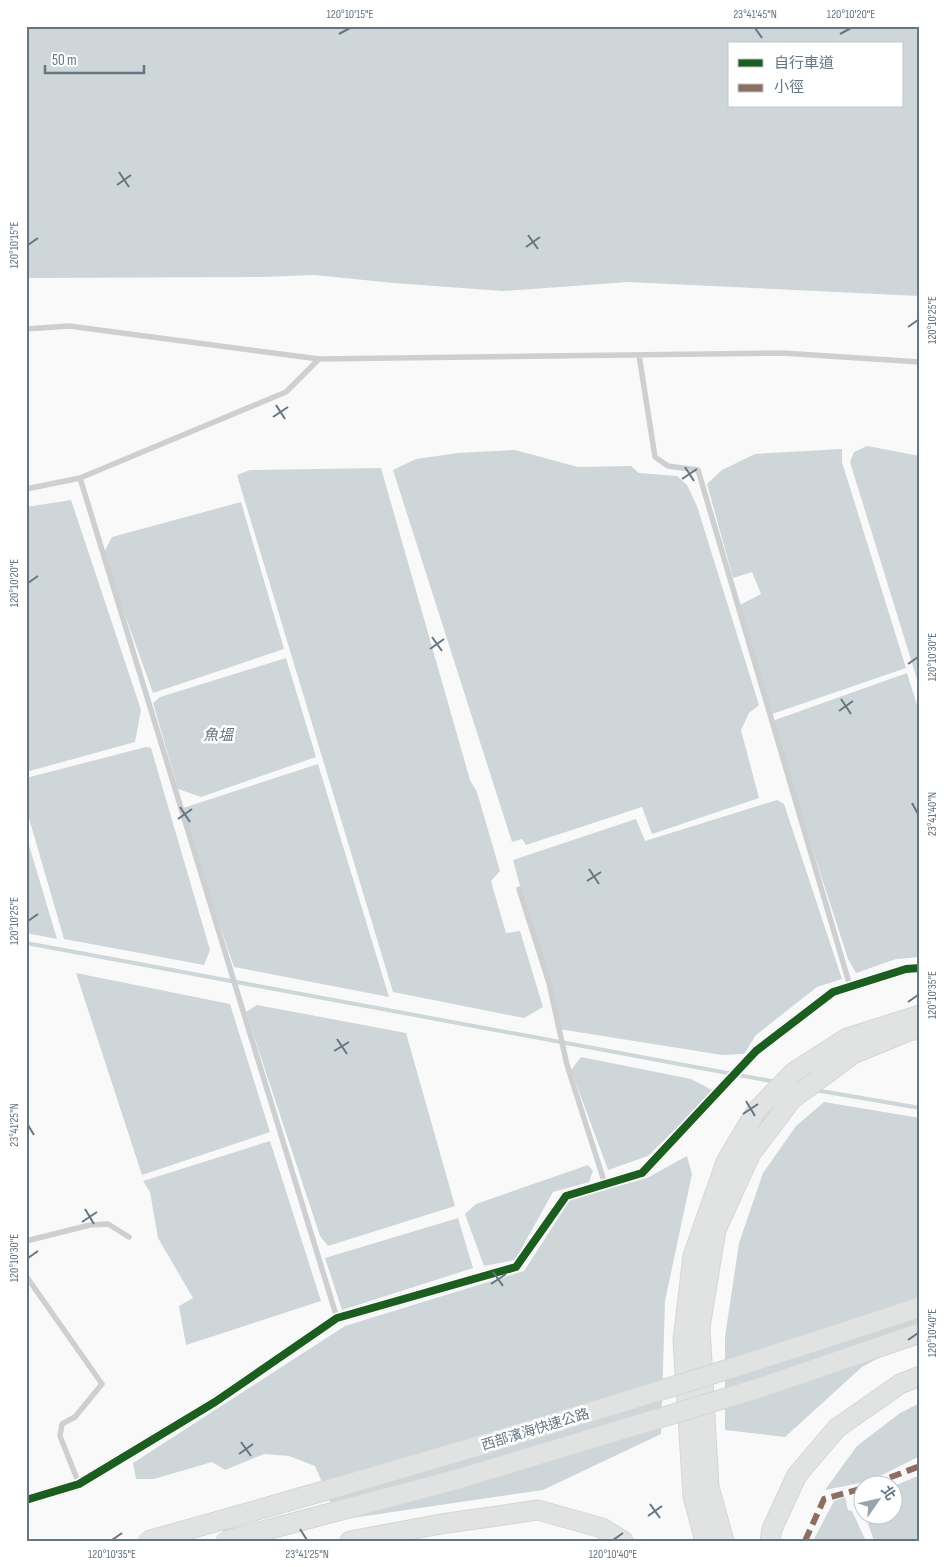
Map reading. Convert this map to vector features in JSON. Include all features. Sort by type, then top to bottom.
[{"type":"highway","points":[[705,1541],[693,1496],[683,1340],[693,1256],[726,1162],[757,1110],[794,1072],[847,1038],[920,1015]]},
{"type":"highway","points":[[724,1541],[709,1487],[700,1328],[716,1230],[751,1153],[792,1099],[853,1054],[911,1030],[920,1030]]},
{"type":"highway","name":"西部濱海快速公路","points":[[147,1541],[476,1447],[781,1353],[920,1306]]},
{"type":"highway","name":"西部濱海快速公路","points":[[225,1541],[458,1479],[758,1388],[920,1333]]},
{"type":"highway","points":[[770,1541],[772,1529],[798,1475],[837,1428],[900,1384],[920,1376]]},
{"type":"highway","points":[[350,1541],[441,1524],[538,1510],[602,1528],[623,1541]]},
{"type":"street","points":[[26,1500],[79,1484],[215,1402],[337,1318],[516,1267],[566,1196],[642,1173],[756,1051],[834,992],[906,969],[920,968]]},
{"type":"lane","points":[[26,329],[70,326],[319,359],[782,353],[920,362]]},
{"type":"lane","points":[[639,355],[655,457],[668,466],[698,470],[850,986]]},
{"type":"lane","points":[[26,489],[80,478],[286,392],[319,359]]},
{"type":"lane","points":[[80,478],[337,1318]]},
{"type":"lane","points":[[519,889],[549,983],[568,1065],[605,1184]]},
{"type":"lane","points":[[26,1241],[90,1225],[108,1224],[130,1237]]},
{"type":"lane","points":[[26,1276],[102,1384],[75,1417],[62,1424],[60,1436],[79,1484]]},
{"type":"water","points":[[26,26],[920,26],[920,296],[628,282],[503,291],[314,275],[26,278]]},
{"type":"water","points":[[867,446],[920,456],[920,689],[850,462],[854,452]]},
{"type":"water","points":[[842,449],[842,462],[906,668],[772,714],[740,605],[761,594],[752,572],[733,578],[707,484],[722,470],[755,454]]},
{"type":"water","points":[[515,450],[578,467],[631,466],[639,473],[677,476],[687,485],[697,506],[759,705],[749,713],[741,730],[759,798],[652,834],[642,807],[526,845],[522,839],[512,842],[393,470],[416,459],[458,453]]},
{"type":"water","points":[[381,468],[470,780],[477,792],[500,871],[491,881],[506,933],[520,931],[543,1007],[524,1018],[393,992],[237,475],[250,470]]},
{"type":"water","points":[[71,500],[141,710],[135,742],[26,772],[26,507]]},
{"type":"water","points":[[241,502],[284,649],[153,693],[103,554],[112,537]]},
{"type":"water","name":"魚塭","points":[[286,658],[316,757],[201,797],[178,789],[153,703],[160,697]]},
{"type":"water","points":[[907,673],[920,715],[920,957],[896,959],[856,973],[848,959],[775,733],[775,720]]},
{"type":"water","points":[[146,747],[151,748],[210,950],[204,965],[64,939],[26,808],[26,778]]},
{"type":"water","points":[[318,764],[389,997],[234,967],[180,809]]},
{"type":"water","points":[[777,800],[784,804],[842,979],[817,987],[756,1035],[744,1054],[722,1055],[559,1029],[513,860],[636,819],[645,841]]},
{"type":"water","points":[[26,835],[57,939],[26,933]]},
{"type":"water","points":[[76,973],[230,1004],[270,1132],[142,1175]]},
{"type":"water","points":[[257,1005],[406,1033],[455,1206],[328,1246],[320,1236],[246,1012]]},
{"type":"water","points":[[581,1057],[691,1079],[714,1091],[648,1156],[608,1170],[571,1070]]},
{"type":"water","points":[[824,1102],[920,1118],[920,1335],[862,1367],[785,1437],[725,1430],[725,1337],[739,1243],[763,1173],[796,1126]]},
{"type":"water","points":[[270,1141],[321,1301],[186,1345],[179,1306],[193,1298],[158,1238],[150,1192],[143,1181]]},
{"type":"water","points":[[687,1156],[692,1174],[665,1301],[661,1434],[543,1490],[338,1520],[315,1466],[289,1456],[264,1454],[225,1470],[212,1462],[154,1479],[136,1479],[133,1463],[345,1326],[524,1271],[570,1200],[647,1178]]},
{"type":"water","points":[[588,1165],[593,1171],[589,1182],[553,1192],[515,1260],[484,1266],[465,1214],[476,1204]]},
{"type":"water","points":[[458,1218],[473,1268],[342,1310],[325,1258]]},
{"type":"water","points":[[920,1403],[920,1456],[884,1474],[854,1474],[854,1484],[825,1490],[857,1446],[900,1413]]},
{"type":"water","points":[[920,1475],[920,1541],[874,1541],[868,1524],[904,1524],[904,1482]]},
{"type":"water","points":[[845,1497],[848,1510],[852,1511],[854,1515],[854,1524],[858,1524],[866,1541],[813,1541],[834,1501]]},
{"type":"waterway","points":[[26,943],[776,1082]]},
{"type":"waterway","points":[[815,1090],[920,1108]]},
{"type":"marked path","points":[[899,1474],[920,1466]]},
{"type":"marked path","points":[[805,1541],[824,1499],[854,1491]]},
{"type":"cycle path","points":[[26,1500],[79,1484],[215,1402],[337,1318],[516,1267],[566,1196],[642,1173],[756,1051],[833,992],[906,969],[920,968]]}]
